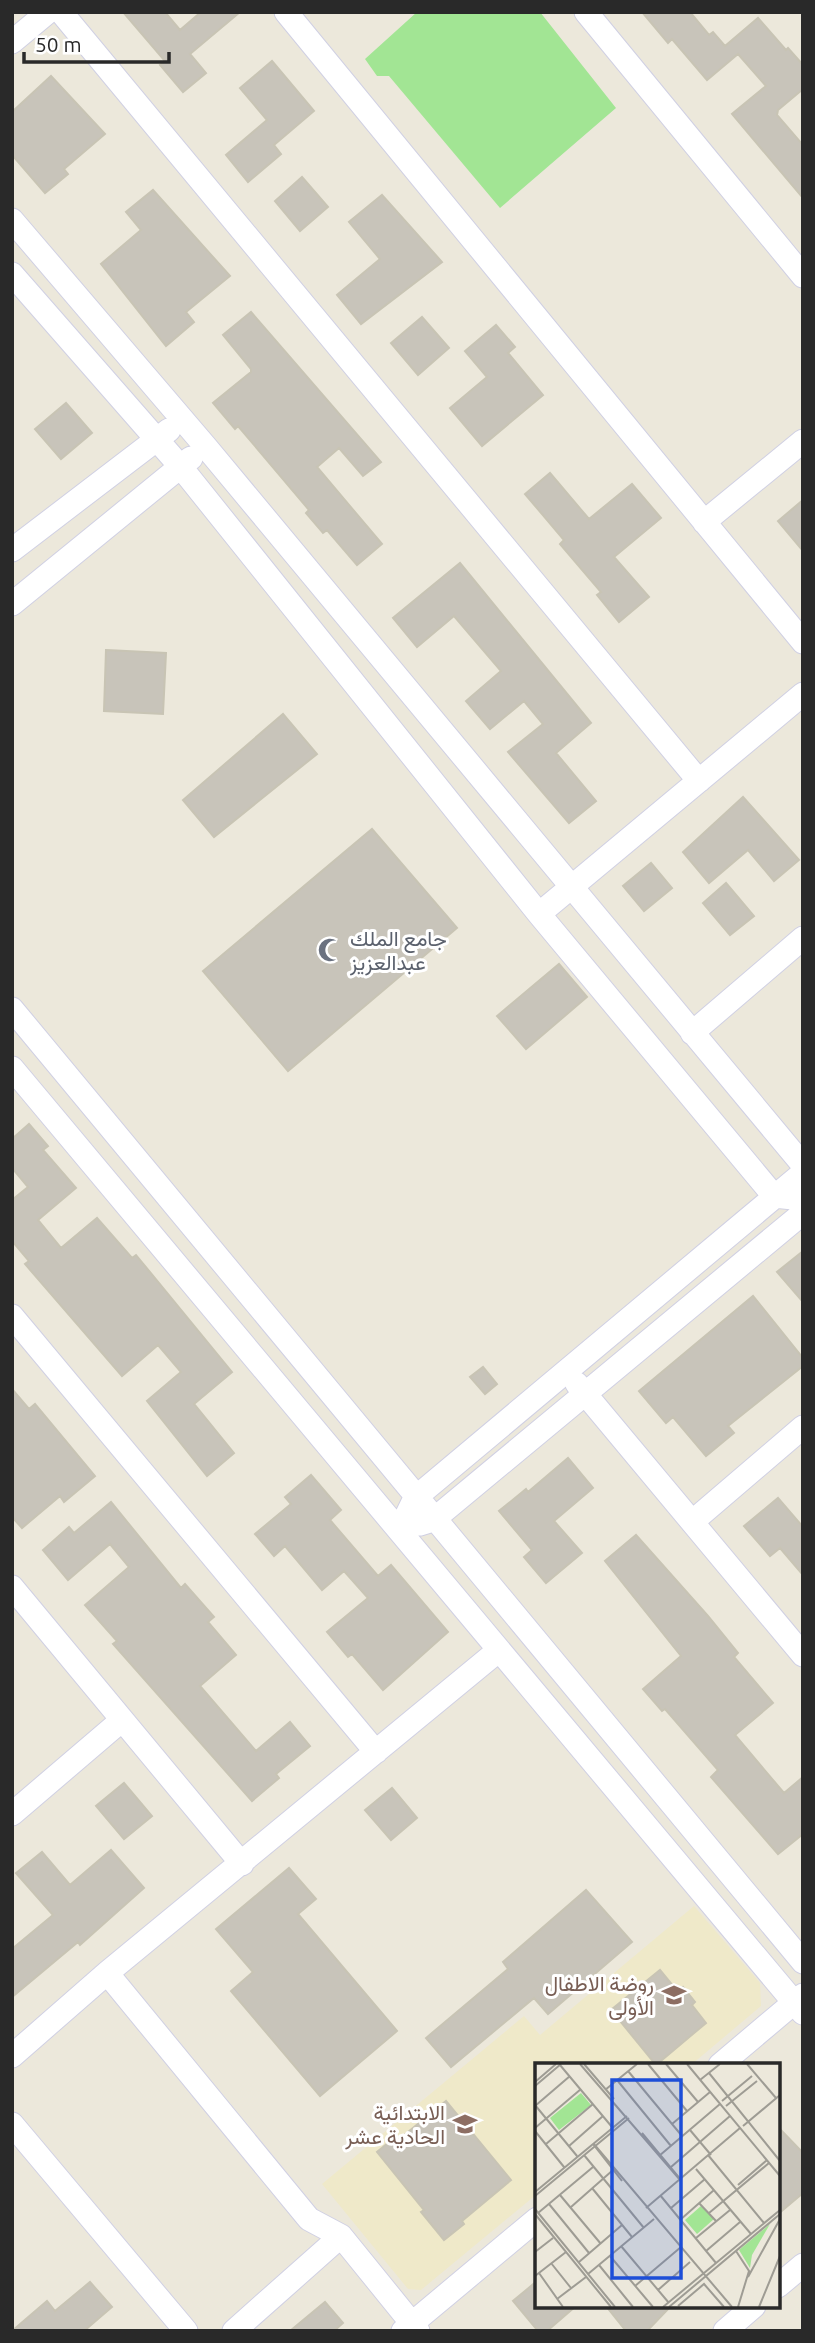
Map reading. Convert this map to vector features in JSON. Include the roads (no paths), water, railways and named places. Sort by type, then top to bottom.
[{"type":"street","points":[[12,42],[48,12]]},
{"type":"street","points":[[61,12],[699,781]]},
{"type":"street","points":[[286,12],[803,642]]},
{"type":"street","points":[[586,12],[803,276]]},
{"type":"street","points":[[12,220],[206,447],[803,1165]]},
{"type":"street","points":[[12,274],[158,439],[539,914],[774,1196],[803,1199]]},
{"type":"street","points":[[12,550],[182,419]]},
{"type":"street","points":[[704,522],[803,441]]},
{"type":"street","points":[[12,604],[206,447]]},
{"type":"street","points":[[539,914],[803,694]]},
{"type":"street","points":[[692,1033],[803,939]]},
{"type":"street","points":[[12,1009],[433,1520],[803,1962]]},
{"type":"street","points":[[12,1069],[800,2004],[723,2063]]},
{"type":"street","points":[[400,1529],[415,1497],[803,1173]]},
{"type":"street","points":[[400,1529],[433,1520],[803,1213]]},
{"type":"street","points":[[12,1316],[376,1752]]},
{"type":"street","points":[[566,1371],[803,1655]]},
{"type":"street","points":[[692,1522],[803,1427]]},
{"type":"street","points":[[12,1587],[242,1864]]},
{"type":"street","points":[[12,2056],[107,1973],[499,1650]]},
{"type":"street","points":[[12,1814],[122,1720]]},
{"type":"street","points":[[107,1973],[309,2219],[341,2236],[411,2328],[535,2221]]},
{"type":"street","points":[[12,2124],[186,2331]]},
{"type":"street","points":[[234,2331],[341,2236]]},
{"type":"street","points":[[780,2284],[803,2265]]},
{"type":"street","points":[[725,2331],[752,2308]]},
{"type":"place","name":"جامع الملك عبدالعزيز","points":[[330,950]]},
{"type":"place","name":"روضة الاطفال الأولى","points":[[674,1995]]},
{"type":"place","name":"الابتدائية الحادية عشر","points":[[465,2124]]}]
